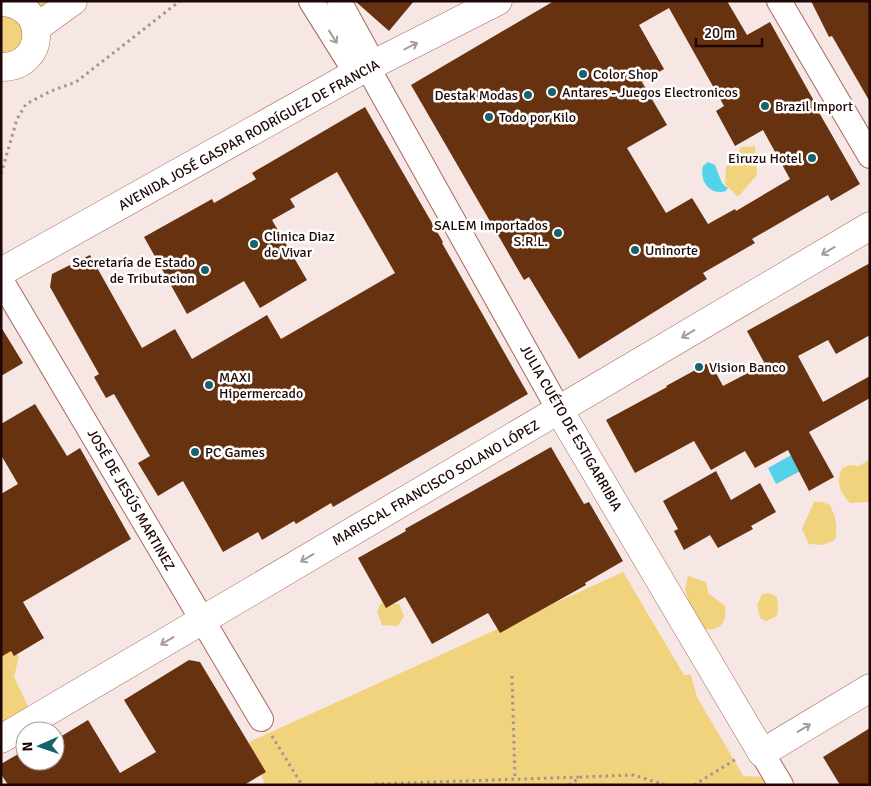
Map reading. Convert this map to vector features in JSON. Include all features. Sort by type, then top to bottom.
[{"type":"street","points":[[36,28],[73,1]]},
{"type":"street","name":"JULIA CUÉTO DE ESTIGARRIBIA","points":[[311,1],[366,69]]},
{"type":"street","name":"JULIA CUÉTO DE ESTIGARRIBIA","points":[[339,1],[366,69],[559,410],[781,785]]},
{"type":"street","name":"AVENIDA JOSÉ GASPAR RODRÍGUEZ DE FRANCIA","points":[[1,272],[366,69],[498,1]]},
{"type":"street","points":[[779,1],[870,156]]},
{"type":"street","points":[[1,67],[15,66],[30,55],[35,46],[36,28],[33,19],[27,11],[7,2]]},
{"type":"street","name":"MARISCAL FRANCISCO SOLANO LÓPEZ","points":[[1,739],[870,226]]},
{"type":"street","name":"JOSÉ DE JESÚS MARTINEZ","points":[[1,280],[261,719]]},
{"type":"street","points":[[760,750],[870,688]]},
{"type":"path","points":[[1,174],[17,119],[26,104],[51,91],[76,82],[180,1]]},
{"type":"path","points":[[512,676],[515,779]]},
{"type":"path","points":[[261,719],[302,785]]},
{"type":"path","points":[[694,785],[760,750]]},
{"type":"path","points":[[371,785],[634,775],[665,785]]},
{"type":"path","points":[[569,785],[581,776]]},
{"type":"shaded area","points":[[30,1],[54,1],[22,28],[23,40],[17,50],[1,55],[1,16]]},
{"type":"shaded area","points":[[755,146],[757,175],[738,197],[725,184],[726,167],[735,158],[741,147]]},
{"type":"shaded area","points":[[870,459],[870,500],[868,502],[850,503],[843,495],[840,487],[839,478],[842,468],[851,465],[859,466]]},
{"type":"shaded area","points":[[814,502],[830,505],[836,522],[835,540],[823,545],[809,544],[802,529]]},
{"type":"shaded area","points":[[623,572],[684,675],[691,675],[697,697],[744,777],[761,777],[766,785],[265,785],[249,742]]},
{"type":"shaded area","points":[[688,576],[706,582],[708,593],[725,606],[724,621],[719,627],[704,629],[689,603],[685,589]]},
{"type":"shaded area","points":[[769,593],[777,597],[778,608],[777,616],[766,621],[760,618],[757,605],[762,594]]},
{"type":"shaded area","points":[[381,603],[399,604],[404,616],[398,626],[382,625],[377,611]]},
{"type":"shaded area","points":[[11,651],[19,656],[14,677],[28,706],[26,721],[15,721],[15,728],[1,731],[1,652]]},
{"type":"water","points":[[708,162],[715,165],[722,183],[728,187],[726,191],[715,191],[704,182],[703,166]]},
{"type":"water","points":[[795,453],[804,469],[776,484],[768,468]]},
{"type":"building","points":[[355,1],[414,1],[389,31]]},
{"type":"building","points":[[554,1],[727,1],[747,35],[770,22],[860,184],[831,201],[828,195],[752,239],[755,243],[703,273],[707,279],[579,359],[529,277],[524,280],[411,85]],"holes":[[[669,8],[724,106],[716,111],[735,146],[763,130],[790,179],[736,211],[735,209],[708,224],[692,198],[666,213],[627,148],[667,125],[642,82],[664,69],[639,25]]]},
{"type":"building","points":[[811,1],[870,1],[870,102],[832,36],[829,37]]},
{"type":"building","points":[[365,107],[528,394],[333,507],[331,503],[296,524],[294,521],[262,540],[258,532],[223,552],[183,481],[158,496],[138,463],[150,456],[114,394],[106,398],[94,377],[99,374],[50,287],[52,274],[90,255],[142,348],[175,329],[192,359],[267,315],[281,339],[395,273],[337,172],[290,199],[295,207],[272,220],[307,280],[260,308],[244,281],[187,314],[144,237],[212,199],[214,203],[256,179],[252,173]]},
{"type":"building","points":[[870,263],[870,335],[836,354],[828,340],[798,356],[823,402],[870,376],[870,398],[809,432],[834,477],[809,491],[788,450],[755,468],[745,451],[711,470],[694,441],[635,473],[606,420],[710,362],[723,386],[765,364],[747,331]]},
{"type":"building","points":[[1,327],[23,363],[1,376]]},
{"type":"building","points":[[35,404],[67,456],[80,448],[131,539],[23,602],[44,638],[14,656],[11,651],[1,657],[1,494],[18,484],[1,455],[1,424]]},
{"type":"building","points":[[551,447],[584,504],[589,502],[623,561],[585,583],[586,585],[500,633],[488,613],[432,644],[405,597],[386,608],[358,558],[406,531],[405,529]]},
{"type":"building","points":[[716,471],[731,500],[760,483],[776,512],[751,526],[753,529],[718,548],[710,535],[684,550],[674,531],[678,529],[663,501]]},
{"type":"building","points":[[189,660],[200,662],[266,772],[244,785],[8,785],[1,774],[1,764],[15,756],[15,771],[65,771],[65,734],[88,720],[120,773],[156,752],[124,700]]},
{"type":"building","points":[[870,728],[870,785],[840,785],[823,757]]},
{"type":"place","name":"Color Shop","points":[[583,74]]},
{"type":"place","name":"Antares - Juegos Electronicos","points":[[552,92]]},
{"type":"place","name":"Destak Modas","points":[[528,95]]},
{"type":"place","name":"Brazil Import","points":[[765,106]]},
{"type":"place","name":"Todo por Kilo","points":[[489,117]]},
{"type":"place","name":"Eiruzu Hotel","points":[[812,158]]},
{"type":"place","name":"SALEM Importados S.R.L.","points":[[558,233]]},
{"type":"place","name":"Clinica Diaz de Vivar","points":[[254,244]]},
{"type":"place","name":"Uninorte","points":[[635,250]]},
{"type":"place","name":"Secretaría de Estado de Tributacion","points":[[205,270]]},
{"type":"place","name":"Vision Banco","points":[[699,367]]},
{"type":"place","name":"MAXI Hipermercado","points":[[209,385]]},
{"type":"place","name":"PC Games","points":[[195,452]]}]
